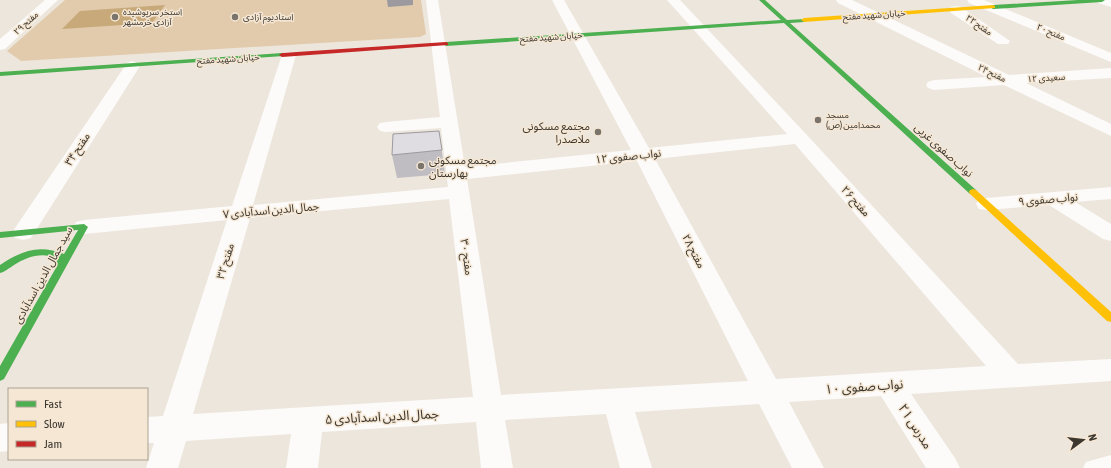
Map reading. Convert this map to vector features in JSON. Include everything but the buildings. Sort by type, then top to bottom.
[{"type":"street","name":"مفتح ۲۹","points":[[0,46],[52,0]]},
{"type":"street","name":"مفتح ۳۰","points":[[432,0],[456,183],[497,468]]},
{"type":"street","name":"مفتح ۲۸","points":[[558,0],[643,154],[808,468]]},
{"type":"street","name":"مفتح ۲۶","points":[[673,0],[800,138],[1012,377]]},
{"type":"street","name":"نواب صفوی غربی","points":[[762,0],[1111,318]]},
{"type":"street","name":"مفتح ۲۴","points":[[842,0],[1111,131]]},
{"type":"street","name":"مفتح ۲۰","points":[[973,0],[1111,58]]},
{"type":"street","name":"خیابان شهید مفتح","points":[[0,74],[1102,0]]},
{"type":"street","points":[[1102,0],[1111,3]]},
{"type":"street","name":"مفتح ۲۲","points":[[956,10],[1003,41]]},
{"type":"street","name":"مفتح ۳۲","points":[[162,468],[160,429],[240,213],[289,55]]},
{"type":"street","name":"مفتح ۳۴","points":[[16,242],[132,66]]},
{"type":"street","name":"سعیدی ۱۲","points":[[934,86],[1111,73]]},
{"type":"street","points":[[386,127],[448,122]]},
{"type":"street","name":"نواب صفوی ۱۲","points":[[456,183],[643,154],[800,138]]},
{"type":"street","name":"جمال الدین اسدآبادی ۷","points":[[84,228],[240,213],[456,183]]},
{"type":"street","name":"نواب صفوی ۹","points":[[986,204],[1111,193]]},
{"type":"street","points":[[1053,198],[1111,234]]},
{"type":"street","points":[[0,235],[16,242],[84,228]]},
{"type":"street","name":"سید جمال الدین اسدآبادی","points":[[0,376],[84,228]]},
{"type":"street","points":[[0,267],[16,242]]},
{"type":"street","points":[[0,270],[19,258],[39,252],[56,252],[61,256],[62,266]]},
{"type":"street","name":"نواب صفوی ۱۰","points":[[618,402],[1111,370]]},
{"type":"street","name":"مدرس ۲۱","points":[[889,385],[944,468]]},
{"type":"street","points":[[618,402],[636,468]]},
{"type":"street","name":"جمال الدین اسدآبادی ۵","points":[[160,429],[618,402]]},
{"type":"street","points":[[302,468],[308,420]]},
{"type":"lane","points":[[1040,0],[1050,4]]},
{"type":"lane","points":[[1092,468],[1111,463]]},
{"type":"shaded area","name":"استادیوم آزادی","points":[[65,0],[421,0],[426,34],[420,37],[21,61],[7,51]]},
{"type":"shaded area","name":"استخر سرپوشیده آزادی خرمشهر","points":[[165,5],[152,23],[62,29],[80,11]]},
{"type":"traffic: fast","points":[[762,0],[973,192]]},
{"type":"traffic: fast","points":[[993,7],[1102,0]]},
{"type":"traffic: fast","points":[[446,44],[804,20]]},
{"type":"traffic: fast","points":[[0,74],[282,55]]},
{"type":"traffic: fast","points":[[0,235],[84,227]]},
{"type":"traffic: fast","points":[[0,376],[84,227]]},
{"type":"traffic: fast","points":[[0,270],[21,257],[37,252],[53,253],[61,256],[62,266]]},
{"type":"traffic: slow","points":[[804,20],[993,7]]},
{"type":"traffic: slow","points":[[973,192],[1111,318]]},
{"type":"traffic: jam","points":[[282,55],[446,44]]},
{"type":"place","name":"استخر سرپوشیده آزادی خرمشهر","points":[[115,17]]},
{"type":"place","name":"استادیوم آزادی","points":[[235,17]]},
{"type":"place","name":"مسجد محمدامین (ص)","points":[[818,120]]},
{"type":"place","name":"مجتمع مسکونی ملاصدرا","points":[[598,132]]},
{"type":"place","name":"مجتمع مسکونی بهارستان","points":[[421,166]]}]
